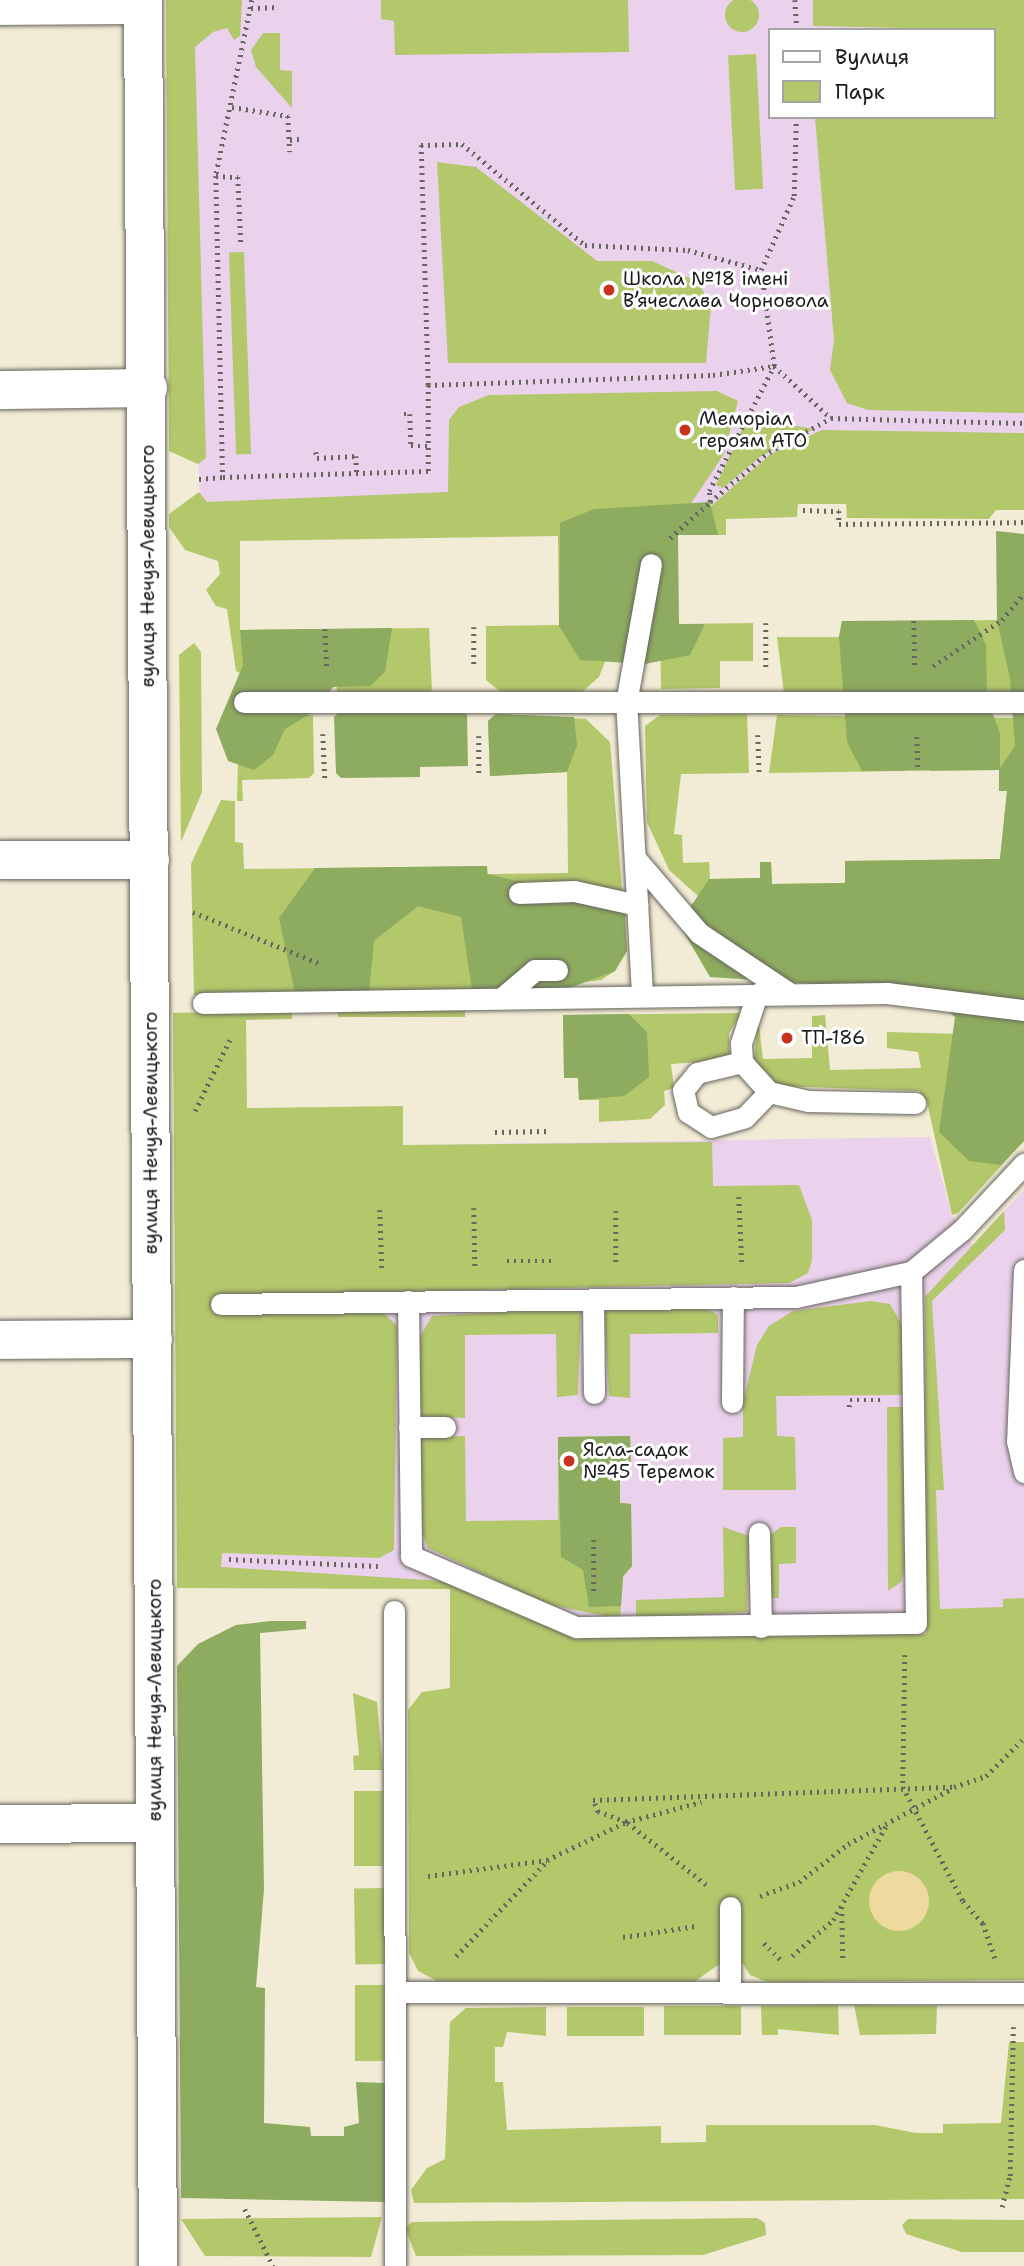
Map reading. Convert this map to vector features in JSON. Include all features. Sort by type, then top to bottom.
[{"type":"street","points":[[0,6],[143,2]]},
{"type":"street","name":"вулиця Нечуя-Левицького","points":[[143,2],[148,388],[158,2266]]},
{"type":"street","points":[[0,390],[148,388]]},
{"type":"street","points":[[0,860],[150,860]]},
{"type":"street","points":[[0,1340],[153,1339]]},
{"type":"street","points":[[0,1824],[155,1823]]},
{"type":"lane","points":[[642,994],[626,703],[651,564]]},
{"type":"lane","points":[[244,702],[1024,702]]},
{"type":"lane","points":[[635,858],[699,933],[789,993]]},
{"type":"lane","points":[[519,893],[574,891],[637,905]]},
{"type":"lane","points":[[503,998],[535,970],[557,970]]},
{"type":"lane","points":[[203,1003],[642,994],[887,993],[1024,1010]]},
{"type":"lane","points":[[757,994],[741,1043],[743,1062],[769,1092],[808,1101],[915,1103]]},
{"type":"lane","points":[[743,1062],[697,1073],[683,1090],[688,1112],[711,1127],[745,1117],[769,1092]]},
{"type":"lane","points":[[221,1304],[796,1297],[911,1272],[962,1230],[1024,1164]]},
{"type":"lane","points":[[1024,1270],[1017,1441],[1024,1472]]},
{"type":"lane","points":[[408,1301],[411,1556],[576,1627],[761,1627],[916,1623],[911,1272]]},
{"type":"lane","points":[[732,1402],[738,1297]]},
{"type":"lane","points":[[593,1299],[594,1393]]},
{"type":"lane","points":[[410,1427],[445,1427]]},
{"type":"lane","points":[[759,1533],[761,1627]]},
{"type":"lane","points":[[394,1611],[399,1992],[395,2266]]},
{"type":"lane","points":[[730,1908],[730,1993]]},
{"type":"lane","points":[[399,1992],[1012,1993]]},
{"type":"path","points":[[223,477],[216,176],[232,107],[251,0]]},
{"type":"path","points":[[795,0],[797,28]]},
{"type":"path","points":[[251,8],[279,6]]},
{"type":"path","points":[[232,107],[288,116],[290,152]]},
{"type":"path","points":[[710,502],[715,480],[774,366],[761,270],[794,196],[796,119]]},
{"type":"path","points":[[290,140],[299,139]]},
{"type":"path","points":[[199,480],[428,471],[421,145],[462,144],[584,245],[688,250],[761,270]]},
{"type":"path","points":[[216,176],[238,177],[244,236],[241,244]]},
{"type":"path","points":[[428,385],[713,375],[774,366]]},
{"type":"path","points":[[774,366],[831,418]]},
{"type":"path","points":[[404,414],[410,414],[411,446],[429,446]]},
{"type":"path","points":[[651,564],[675,532],[769,452],[831,418],[1024,423]]},
{"type":"path","points":[[316,452],[317,458],[356,456],[358,473]]},
{"type":"path","points":[[803,510],[839,511],[839,524],[1024,522]]},
{"type":"path","points":[[916,679],[1002,620],[1024,593]]},
{"type":"path","points":[[766,623],[767,703]]},
{"type":"path","points":[[322,703],[325,778]]},
{"type":"path","points":[[187,908],[216,926],[332,970]]},
{"type":"path","points":[[193,1115],[221,1052],[257,1002]]},
{"type":"path","points":[[495,1132],[550,1130]]},
{"type":"path","points":[[738,1297],[739,1197]]},
{"type":"path","points":[[474,1208],[476,1300]]},
{"type":"path","points":[[380,1210],[383,1301]]},
{"type":"path","points":[[616,1211],[616,1298]]},
{"type":"path","points":[[507,1261],[553,1261]]},
{"type":"path","points":[[849,1407],[849,1400],[881,1401]]},
{"type":"path","points":[[594,1540],[594,1591]]},
{"type":"path","points":[[229,1559],[392,1567],[411,1556]]},
{"type":"path","points":[[905,1623],[904,1787],[914,1811],[963,1901],[983,1923],[1012,1993],[1014,2088],[1007,2088],[1010,2176],[1002,2207]]},
{"type":"path","points":[[623,1937],[690,1928],[730,1908],[799,1882],[848,1844],[914,1811],[954,1787],[986,1776],[1024,1738]]},
{"type":"path","points":[[593,1800],[710,1800],[904,1787],[954,1787]]},
{"type":"path","points":[[398,1880],[547,1860],[626,1822],[710,1800]]},
{"type":"path","points":[[753,1993],[832,1920],[886,1824]]},
{"type":"path","points":[[422,1992],[547,1860]]},
{"type":"path","points":[[245,2209],[273,2266]]},
{"type":"shaded area","name":"Школа №18 імені В’ячеслава Чорновола","points":[[187,0],[1024,0],[1024,498],[200,515]]},
{"type":"shaded area","name":"Ясла-садок №45 Теремок","points":[[930,1137],[952,1215],[973,1245],[1024,1190],[1024,1607],[978,1730],[449,1779],[450,1589],[207,1588],[203,1258],[403,1145]]},
{"type":"green space","points":[[739,-1],[754,3],[759,15],[754,27],[742,32],[730,27],[725,15],[730,3]]},
{"type":"green space","points":[[166,0],[242,0],[240,36],[234,40],[227,28],[213,32],[195,47],[206,458],[198,464],[169,451]]},
{"type":"green space","points":[[381,0],[628,0],[629,52],[395,55],[394,21],[381,19]]},
{"type":"green space","points":[[813,0],[1024,0],[1024,413],[868,410],[847,403],[830,370],[834,340],[815,119],[996,119],[996,28],[813,26]]},
{"type":"green space","points":[[263,33],[280,33],[280,70],[292,71],[292,108],[256,67],[251,50]]},
{"type":"green space","points":[[756,54],[763,189],[735,190],[728,55]]},
{"type":"green space","points":[[437,162],[476,167],[597,261],[652,261],[698,282],[711,305],[706,363],[448,363]]},
{"type":"green space","points":[[244,252],[251,454],[236,454],[229,253]]},
{"type":"green space","points":[[717,391],[738,401],[724,454],[632,592],[599,677],[582,692],[503,694],[486,680],[486,626],[559,625],[558,536],[240,541],[240,630],[314,629],[248,677],[236,671],[227,609],[216,606],[206,590],[220,574],[218,561],[185,550],[169,527],[169,514],[199,492],[207,502],[448,492],[449,420],[459,407],[489,395]]},
{"type":"green space","points":[[745,423],[778,423],[814,429],[760,457],[723,488],[716,485]]},
{"type":"green space","points":[[822,430],[1024,433],[1024,510],[996,510],[989,519],[847,518],[846,504],[798,504],[797,517],[726,519],[726,535],[678,535],[771,454]]},
{"type":"green space","points":[[710,502],[718,535],[678,535],[679,624],[705,624],[690,655],[645,664],[580,660],[559,626],[560,523],[594,509]]},
{"type":"green space","points":[[996,531],[1024,534],[1024,1141],[1001,1165],[969,1161],[939,1132],[955,1017],[925,991],[710,977],[679,924],[709,879],[760,878],[760,862],[771,862],[772,884],[845,883],[845,861],[1000,859],[1007,791],[999,791],[999,770],[862,771],[847,742],[839,637],[842,621],[974,620],[986,645],[987,699],[1000,733],[1000,768],[1015,746],[1010,678],[997,620]]},
{"type":"green space","points":[[660,605],[680,624],[753,623],[753,661],[720,661],[720,688],[661,689]]},
{"type":"green space","points":[[997,620],[1024,693],[928,693],[926,621]]},
{"type":"green space","points":[[842,621],[904,694],[784,693],[777,637],[839,637]]},
{"type":"green space","points":[[392,628],[385,672],[370,686],[333,687],[313,712],[285,729],[273,755],[254,770],[228,761],[216,729],[243,665],[240,630]]},
{"type":"green space","points":[[429,628],[432,690],[425,696],[337,700],[336,629]]},
{"type":"green space","points":[[194,643],[201,652],[202,792],[181,842],[179,655]]},
{"type":"green space","points":[[448,705],[467,714],[468,766],[420,767],[420,777],[341,778],[336,773],[334,717],[345,706]]},
{"type":"green space","points":[[496,714],[586,719],[610,742],[627,951],[615,971],[601,980],[532,989],[194,995],[191,864],[221,800],[235,801],[235,842],[243,843],[244,869],[487,866],[488,874],[568,873],[567,772],[490,776],[488,721]]},
{"type":"green space","points":[[496,714],[574,717],[577,745],[567,772],[490,776],[488,721]]},
{"type":"green space","points":[[747,714],[749,773],[681,774],[674,834],[682,835],[683,863],[709,862],[710,879],[760,878],[760,862],[771,862],[772,884],[845,883],[845,861],[1000,859],[1007,791],[999,791],[999,770],[930,771],[928,716],[1024,718],[1024,995],[727,922],[669,870],[647,822],[645,726],[660,715]]},
{"type":"green space","points":[[313,715],[314,773],[309,778],[242,780],[243,801],[237,801],[239,716]]},
{"type":"green space","points":[[777,715],[903,717],[906,771],[769,773]]},
{"type":"green space","points":[[487,866],[487,874],[582,896],[625,913],[627,951],[615,971],[556,993],[472,990],[461,917],[418,906],[374,941],[369,992],[295,993],[279,918],[315,868]]},
{"type":"green space","points":[[292,1010],[292,1019],[246,1020],[247,1108],[403,1106],[403,1145],[712,1142],[713,1186],[799,1185],[812,1220],[812,1260],[808,1273],[789,1283],[214,1296],[213,1314],[382,1311],[397,1326],[394,1550],[379,1558],[222,1553],[221,1567],[442,1581],[581,1638],[926,1634],[925,1297],[1004,1211],[1005,1230],[932,1301],[944,1490],[936,1490],[940,1609],[1003,1607],[1003,1599],[1024,1598],[1024,1980],[768,1982],[750,1975],[743,1964],[718,1965],[694,1982],[437,1981],[418,1971],[409,1953],[408,1710],[422,1692],[450,1688],[450,1589],[177,1588],[173,1013]]},
{"type":"green space","points":[[338,1010],[465,1010],[465,1017],[338,1017]]},
{"type":"green space","points":[[741,1013],[729,1033],[729,1060],[671,1064],[674,1088],[664,1091],[665,1105],[650,1119],[599,1122],[599,1100],[579,1100],[578,1078],[564,1078],[563,1015]]},
{"type":"green space","points":[[629,1014],[647,1032],[649,1077],[624,1096],[579,1100],[578,1078],[564,1078],[563,1015]]},
{"type":"green space","points":[[825,1015],[830,1070],[921,1068],[918,1052],[887,1048],[887,1032],[964,1034],[1024,1141],[958,1213],[952,1215],[927,1102],[919,1091],[777,1086],[754,1061],[758,1018],[763,1059],[812,1058],[812,1016]]},
{"type":"green space","points":[[871,1301],[890,1304],[902,1325],[903,1395],[776,1396],[777,1436],[795,1437],[796,1490],[723,1490],[723,1438],[743,1437],[743,1402],[757,1345],[769,1326],[793,1311]]},
{"type":"green space","points":[[704,1307],[718,1315],[718,1333],[630,1334],[630,1398],[609,1396],[604,1308]]},
{"type":"green space","points":[[581,1308],[578,1395],[557,1397],[556,1334],[465,1335],[465,1418],[417,1416],[418,1340],[432,1316]]},
{"type":"green space","points":[[887,1407],[904,1407],[905,1569],[901,1582],[888,1591]]},
{"type":"green space","points":[[465,1436],[466,1521],[558,1520],[558,1437],[630,1436],[631,1469],[620,1469],[620,1503],[631,1504],[632,1566],[623,1577],[620,1619],[546,1604],[428,1548],[418,1523],[418,1438]]},
{"type":"green space","points":[[630,1436],[631,1469],[620,1469],[620,1503],[631,1504],[632,1566],[623,1576],[621,1606],[589,1607],[583,1570],[561,1557],[558,1437]]},
{"type":"green space","points":[[723,1527],[749,1536],[747,1612],[636,1619],[636,1600],[724,1597]]},
{"type":"green space","points":[[781,1527],[796,1527],[796,1563],[779,1564],[779,1598],[770,1598],[770,1535]]},
{"type":"green space","points":[[306,1621],[306,1629],[260,1633],[264,1889],[256,1987],[265,1988],[264,2123],[310,2127],[311,2136],[344,2136],[344,2127],[359,2123],[356,2082],[385,2083],[386,2202],[181,2198],[177,1666],[198,1644],[236,1625]]},
{"type":"green space","points":[[353,1693],[377,1702],[383,1770],[354,1770],[353,1756],[359,1755]]},
{"type":"green space","points":[[354,1791],[383,1791],[383,1866],[354,1866]]},
{"type":"green space","points":[[385,1888],[386,1964],[355,1965],[354,1889]]},
{"type":"green space","points":[[355,1985],[387,1985],[387,2061],[355,2061]]},
{"type":"green space","points":[[838,2005],[839,2035],[778,2029],[778,2035],[762,2035],[761,2006]]},
{"type":"green space","points":[[854,2005],[937,2006],[936,2034],[860,2035]]},
{"type":"green space","points":[[664,2006],[741,2006],[741,2035],[664,2035]]},
{"type":"green space","points":[[546,2007],[546,2036],[507,2032],[503,2047],[495,2047],[495,2082],[503,2082],[507,2130],[661,2126],[661,2143],[706,2142],[706,2125],[875,2125],[916,2133],[943,2133],[943,2124],[1001,2123],[1009,2042],[1024,2042],[1024,2199],[414,2203],[411,2190],[427,2168],[445,2159],[450,2022],[466,2008]]},
{"type":"green space","points":[[567,2007],[644,2007],[644,2036],[567,2036]]},
{"type":"green space","points":[[382,2217],[371,2257],[205,2256],[181,2219]]},
{"type":"green space","points":[[757,2218],[765,2223],[766,2235],[703,2255],[416,2256],[405,2228],[412,2222]]},
{"type":"green space","points":[[908,2219],[1024,2220],[1024,2252],[962,2252],[906,2234],[902,2225]]},
{"type":"sand","points":[[899,1871],[916,1876],[924,1884],[929,1901],[924,1918],[916,1926],[899,1931],[882,1926],[874,1918],[869,1901],[874,1884],[882,1876]]},
{"type":"place","name":"Школа №18 імені В’ячеслава Чорновола","points":[[609,290]]},
{"type":"place","name":"Меморіал героям АТО","points":[[685,430]]},
{"type":"place","name":"ТП-186","points":[[787,1038]]},
{"type":"place","name":"Ясла-садок №45 Теремок","points":[[569,1461]]}]
